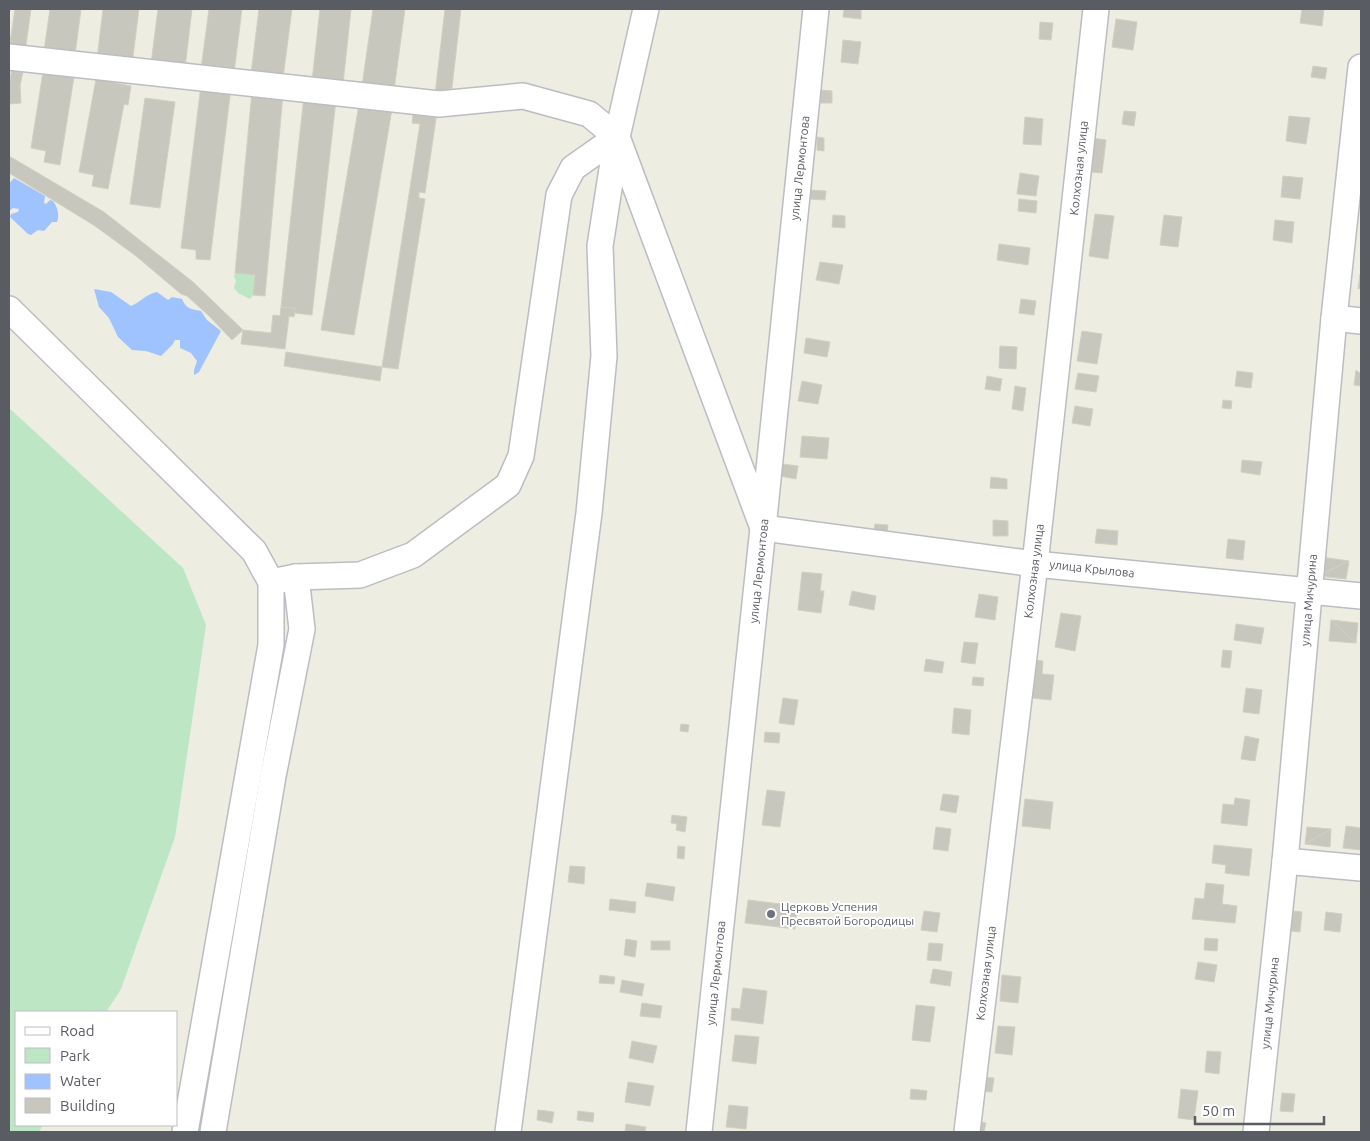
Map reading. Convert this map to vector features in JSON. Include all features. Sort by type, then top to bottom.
[{"type":"street","points":[[508,1132],[589,513],[604,356],[600,246],[617,137],[646,9]]},
{"type":"street","name":"улица Лермонтова","points":[[698,1132],[764,528],[816,9]]},
{"type":"street","name":"Колхозная улица","points":[[967,1132],[1035,564],[1096,9]]},
{"type":"street","points":[[9,57],[439,104],[523,96],[589,114],[617,137],[764,528]]},
{"type":"street","name":"улица Мичурина","points":[[1263,1132],[1285,861],[1334,318],[1361,67]]},
{"type":"street","points":[[271,582],[296,577],[360,575],[413,555],[508,485],[521,456],[559,196],[573,168],[617,137]]},
{"type":"street","points":[[9,309],[254,551],[271,582],[271,645],[185,1132]]},
{"type":"street","points":[[1334,318],[1361,321]]},
{"type":"street","name":"улица Крылова","points":[[764,528],[1035,564],[1361,596]]},
{"type":"street","points":[[213,1132],[272,785],[302,629],[296,577]]},
{"type":"street","points":[[1285,861],[1361,868]]},
{"type":"green space","points":[[235,273],[255,275],[253,295],[250,299],[238,293],[234,288]]},
{"type":"green space","points":[[9,408],[183,568],[206,625],[175,837],[121,989],[107,1011],[15,1011],[15,1126],[42,1126],[39,1132],[9,1132]]},
{"type":"water","points":[[14,178],[45,196],[44,203],[46,204],[50,200],[53,201],[58,211],[57,222],[52,222],[44,231],[38,230],[31,235],[10,217],[11,214],[18,212],[19,209],[13,208],[9,211],[9,184]]},
{"type":"water","points":[[94,289],[111,292],[131,306],[150,294],[157,292],[168,300],[172,297],[182,299],[187,307],[201,311],[207,320],[221,331],[199,372],[194,375],[197,361],[191,353],[180,348],[180,340],[175,340],[161,356],[146,351],[132,350],[118,337],[109,318],[99,307]]},
{"type":"building","points":[[15,9],[31,9],[25,52],[9,49]]},
{"type":"building","points":[[50,9],[81,9],[75,55],[44,51]]},
{"type":"building","points":[[103,9],[139,9],[132,64],[97,59]]},
{"type":"building","points":[[158,9],[192,9],[185,68],[151,64]]},
{"type":"building","points":[[209,9],[242,9],[234,73],[201,69]]},
{"type":"building","points":[[259,9],[292,9],[283,78],[251,74]]},
{"type":"building","points":[[320,9],[351,9],[343,84],[312,81]]},
{"type":"building","points":[[373,9],[405,9],[394,90],[362,86]]},
{"type":"building","points":[[445,9],[461,9],[451,96],[435,94]]},
{"type":"building","points":[[844,9],[861,9],[861,19],[843,17]]},
{"type":"building","points":[[1302,9],[1324,9],[1322,26],[1300,23]]},
{"type":"building","points":[[1116,19],[1137,22],[1133,50],[1112,47]]},
{"type":"building","points":[[1040,22],[1053,23],[1051,40],[1039,39]]},
{"type":"building","points":[[843,40],[861,42],[858,64],[841,62]]},
{"type":"building","points":[[1313,66],[1327,68],[1325,79],[1311,77]]},
{"type":"building","points":[[12,68],[23,71],[20,86],[21,103],[9,104]]},
{"type":"building","points":[[43,72],[74,77],[60,165],[44,162],[46,151],[31,148]]},
{"type":"building","points":[[96,79],[131,86],[128,105],[124,104],[108,189],[92,186],[94,175],[79,172]]},
{"type":"building","points":[[201,85],[231,88],[210,260],[196,259],[196,250],[181,248]]},
{"type":"building","points":[[821,90],[832,91],[832,103],[820,103]]},
{"type":"building","points":[[252,91],[283,94],[265,296],[253,295],[255,275],[235,273]]},
{"type":"building","points":[[304,96],[336,100],[312,315],[294,313],[295,308],[281,307]]},
{"type":"building","points":[[145,98],[175,102],[160,208],[130,204]]},
{"type":"building","points":[[359,104],[392,109],[354,335],[321,330]]},
{"type":"building","points":[[414,108],[437,112],[425,193],[419,192],[419,198],[425,199],[398,369],[382,367],[420,124],[412,123]]},
{"type":"building","points":[[1124,111],[1136,112],[1134,126],[1122,124]]},
{"type":"building","points":[[1289,116],[1310,118],[1306,144],[1286,141]]},
{"type":"building","points":[[1025,117],[1043,119],[1041,145],[1023,144]]},
{"type":"building","points":[[817,137],[824,138],[824,151],[817,150]]},
{"type":"building","points":[[1092,138],[1106,140],[1102,173],[1088,172]]},
{"type":"building","points":[[9,156],[104,212],[193,282],[243,330],[232,340],[187,296],[181,294],[136,256],[95,226],[9,173]]},
{"type":"building","points":[[1020,173],[1039,176],[1036,196],[1017,194]]},
{"type":"building","points":[[1283,176],[1303,178],[1300,199],[1281,197]]},
{"type":"building","points":[[809,190],[826,191],[825,200],[809,199]]},
{"type":"building","points":[[1019,199],[1037,201],[1036,213],[1018,211]]},
{"type":"building","points":[[1095,214],[1114,216],[1108,259],[1089,256]]},
{"type":"building","points":[[833,215],[845,216],[845,228],[832,227]]},
{"type":"building","points":[[1164,215],[1182,217],[1178,247],[1160,245]]},
{"type":"building","points":[[1275,220],[1294,222],[1292,243],[1273,240]]},
{"type":"building","points":[[999,244],[1030,248],[1028,265],[997,260]]},
{"type":"building","points":[[820,262],[843,265],[839,284],[816,280]]},
{"type":"building","points":[[1360,274],[1361,288],[1358,289]]},
{"type":"building","points":[[1021,299],[1036,301],[1034,315],[1019,313]]},
{"type":"building","points":[[281,307],[295,308],[294,317],[289,316],[285,349],[241,344],[243,330],[271,333],[273,315],[280,316]]},
{"type":"building","points":[[1082,331],[1102,334],[1097,364],[1077,361]]},
{"type":"building","points":[[806,338],[830,342],[827,357],[804,353]]},
{"type":"building","points":[[1000,346],[1017,347],[1016,369],[999,368]]},
{"type":"building","points":[[286,352],[382,367],[380,381],[284,366]]},
{"type":"building","points":[[1356,370],[1361,374],[1361,386],[1354,385]]},
{"type":"building","points":[[1237,371],[1253,373],[1251,388],[1235,386]]},
{"type":"building","points":[[1078,373],[1099,376],[1096,392],[1075,389]]},
{"type":"building","points":[[987,376],[1002,379],[1000,391],[985,389]]},
{"type":"building","points":[[802,381],[822,385],[818,404],[798,401]]},
{"type":"building","points":[[1015,386],[1026,388],[1023,411],[1012,409]]},
{"type":"building","points":[[1223,400],[1232,401],[1231,409],[1222,408]]},
{"type":"building","points":[[1075,406],[1093,409],[1090,426],[1072,423]]},
{"type":"building","points":[[802,436],[829,438],[827,459],[800,457]]},
{"type":"building","points":[[1242,460],[1262,462],[1260,475],[1241,472]]},
{"type":"building","points":[[782,464],[798,466],[796,479],[780,476]]},
{"type":"building","points":[[991,477],[1007,479],[1007,489],[990,488]]},
{"type":"building","points":[[993,520],[1008,521],[1008,536],[993,536]]},
{"type":"building","points":[[875,524],[888,525],[887,533],[874,531]]},
{"type":"building","points":[[1097,529],[1118,531],[1117,545],[1095,543]]},
{"type":"building","points":[[1228,539],[1245,541],[1243,560],[1226,558]]},
{"type":"building","points":[[1321,557],[1349,561],[1318,576]]},
{"type":"building","points":[[1349,561],[1346,579],[1318,576]]},
{"type":"building","points":[[802,572],[822,574],[820,591],[824,591],[821,613],[798,610]]},
{"type":"building","points":[[852,591],[876,596],[874,610],[849,605]]},
{"type":"building","points":[[979,594],[998,597],[995,620],[975,617]]},
{"type":"building","points":[[1061,613],[1081,616],[1075,651],[1055,647]]},
{"type":"building","points":[[1331,620],[1356,643],[1329,641]]},
{"type":"building","points":[[1331,620],[1358,623],[1356,643]]},
{"type":"building","points":[[1236,624],[1264,628],[1261,644],[1234,640]]},
{"type":"building","points":[[964,642],[978,643],[975,664],[961,662]]},
{"type":"building","points":[[1223,650],[1232,651],[1230,668],[1221,667]]},
{"type":"building","points":[[926,659],[944,662],[942,673],[924,671]]},
{"type":"building","points":[[1026,659],[1043,661],[1042,674],[1054,675],[1051,700],[1022,697]]},
{"type":"building","points":[[973,677],[984,678],[983,686],[972,685]]},
{"type":"building","points":[[1246,688],[1262,690],[1259,714],[1243,712]]},
{"type":"building","points":[[783,698],[798,700],[794,725],[779,723]]},
{"type":"building","points":[[954,708],[971,710],[969,735],[952,733]]},
{"type":"building","points":[[681,724],[689,725],[688,732],[680,731]]},
{"type":"building","points":[[765,732],[780,733],[779,743],[764,742]]},
{"type":"building","points":[[1245,736],[1259,739],[1255,761],[1241,759]]},
{"type":"building","points":[[767,790],[785,792],[780,827],[762,825]]},
{"type":"building","points":[[943,794],[959,796],[956,813],[940,810]]},
{"type":"building","points":[[1235,798],[1250,800],[1247,826],[1221,823],[1223,804],[1234,805]]},
{"type":"building","points":[[1025,799],[1053,802],[1050,829],[1022,826]]},
{"type":"building","points":[[672,815],[687,817],[685,832],[676,830],[677,824],[671,823]]},
{"type":"building","points":[[1346,826],[1361,828],[1361,850],[1343,848]]},
{"type":"building","points":[[936,827],[951,829],[948,851],[933,849]]},
{"type":"building","points":[[1307,827],[1331,829],[1305,844]]},
{"type":"building","points":[[1331,829],[1330,847],[1305,844]]},
{"type":"building","points":[[1214,845],[1252,849],[1249,876],[1225,873],[1226,865],[1212,863]]},
{"type":"building","points":[[678,846],[685,847],[684,859],[677,858]]},
{"type":"building","points":[[570,866],[585,867],[584,884],[568,882]]},
{"type":"building","points":[[647,883],[675,887],[673,901],[645,896]]},
{"type":"building","points":[[1206,883],[1224,885],[1222,904],[1237,906],[1235,923],[1192,919],[1195,898],[1204,899]]},
{"type":"building","points":[[610,899],[636,902],[635,913],[609,910]]},
{"type":"building","name":"Церковь Успения Пресвятой Богородицы","points":[[748,900],[797,906],[795,929],[745,923]]},
{"type":"building","points":[[1285,910],[1302,912],[1300,932],[1283,930]]},
{"type":"building","points":[[924,911],[940,913],[937,932],[921,930]]},
{"type":"building","points":[[1326,912],[1342,914],[1340,932],[1324,930]]},
{"type":"building","points":[[1205,938],[1218,939],[1217,951],[1204,950]]},
{"type":"building","points":[[626,939],[637,941],[635,957],[624,955]]},
{"type":"building","points":[[651,941],[670,941],[670,950],[651,950]]},
{"type":"building","points":[[929,943],[943,944],[941,961],[927,960]]},
{"type":"building","points":[[1198,962],[1217,965],[1214,982],[1195,979]]},
{"type":"building","points":[[933,969],[952,972],[950,986],[930,983]]},
{"type":"building","points":[[600,975],[615,977],[614,984],[599,983]]},
{"type":"building","points":[[1002,975],[1021,977],[1018,1003],[1000,1001]]},
{"type":"building","points":[[622,980],[644,984],[642,996],[620,992]]},
{"type":"building","points":[[743,988],[767,991],[763,1024],[731,1020],[732,1008],[740,1009]]},
{"type":"building","points":[[642,1003],[662,1006],[660,1018],[640,1016]]},
{"type":"building","points":[[916,1005],[935,1007],[930,1042],[912,1040]]},
{"type":"building","points":[[998,1026],[1015,1027],[1012,1055],[995,1053]]},
{"type":"building","points":[[735,1035],[759,1037],[756,1064],[732,1061]]},
{"type":"building","points":[[632,1041],[657,1046],[653,1063],[629,1058]]},
{"type":"building","points":[[1207,1051],[1221,1052],[1219,1074],[1205,1072]]},
{"type":"building","points":[[981,1077],[994,1078],[992,1092],[979,1091]]},
{"type":"building","points":[[628,1082],[654,1086],[650,1106],[625,1102]]},
{"type":"building","points":[[911,1089],[927,1091],[926,1100],[910,1099]]},
{"type":"building","points":[[1181,1089],[1198,1091],[1194,1120],[1178,1118]]},
{"type":"building","points":[[1282,1093],[1295,1094],[1293,1112],[1280,1111]]},
{"type":"building","points":[[729,1105],[748,1107],[746,1129],[726,1127]]},
{"type":"building","points":[[538,1110],[554,1112],[552,1123],[537,1120]]},
{"type":"building","points":[[578,1111],[594,1113],[593,1122],[577,1120]]},
{"type":"building","points":[[974,1121],[986,1123],[984,1132],[972,1132]]},
{"type":"building","points":[[626,1124],[646,1127],[645,1132],[625,1132]]},
{"type":"place","name":"Церковь Успения Пресвятой Богородицы","points":[[771,914]]}]
